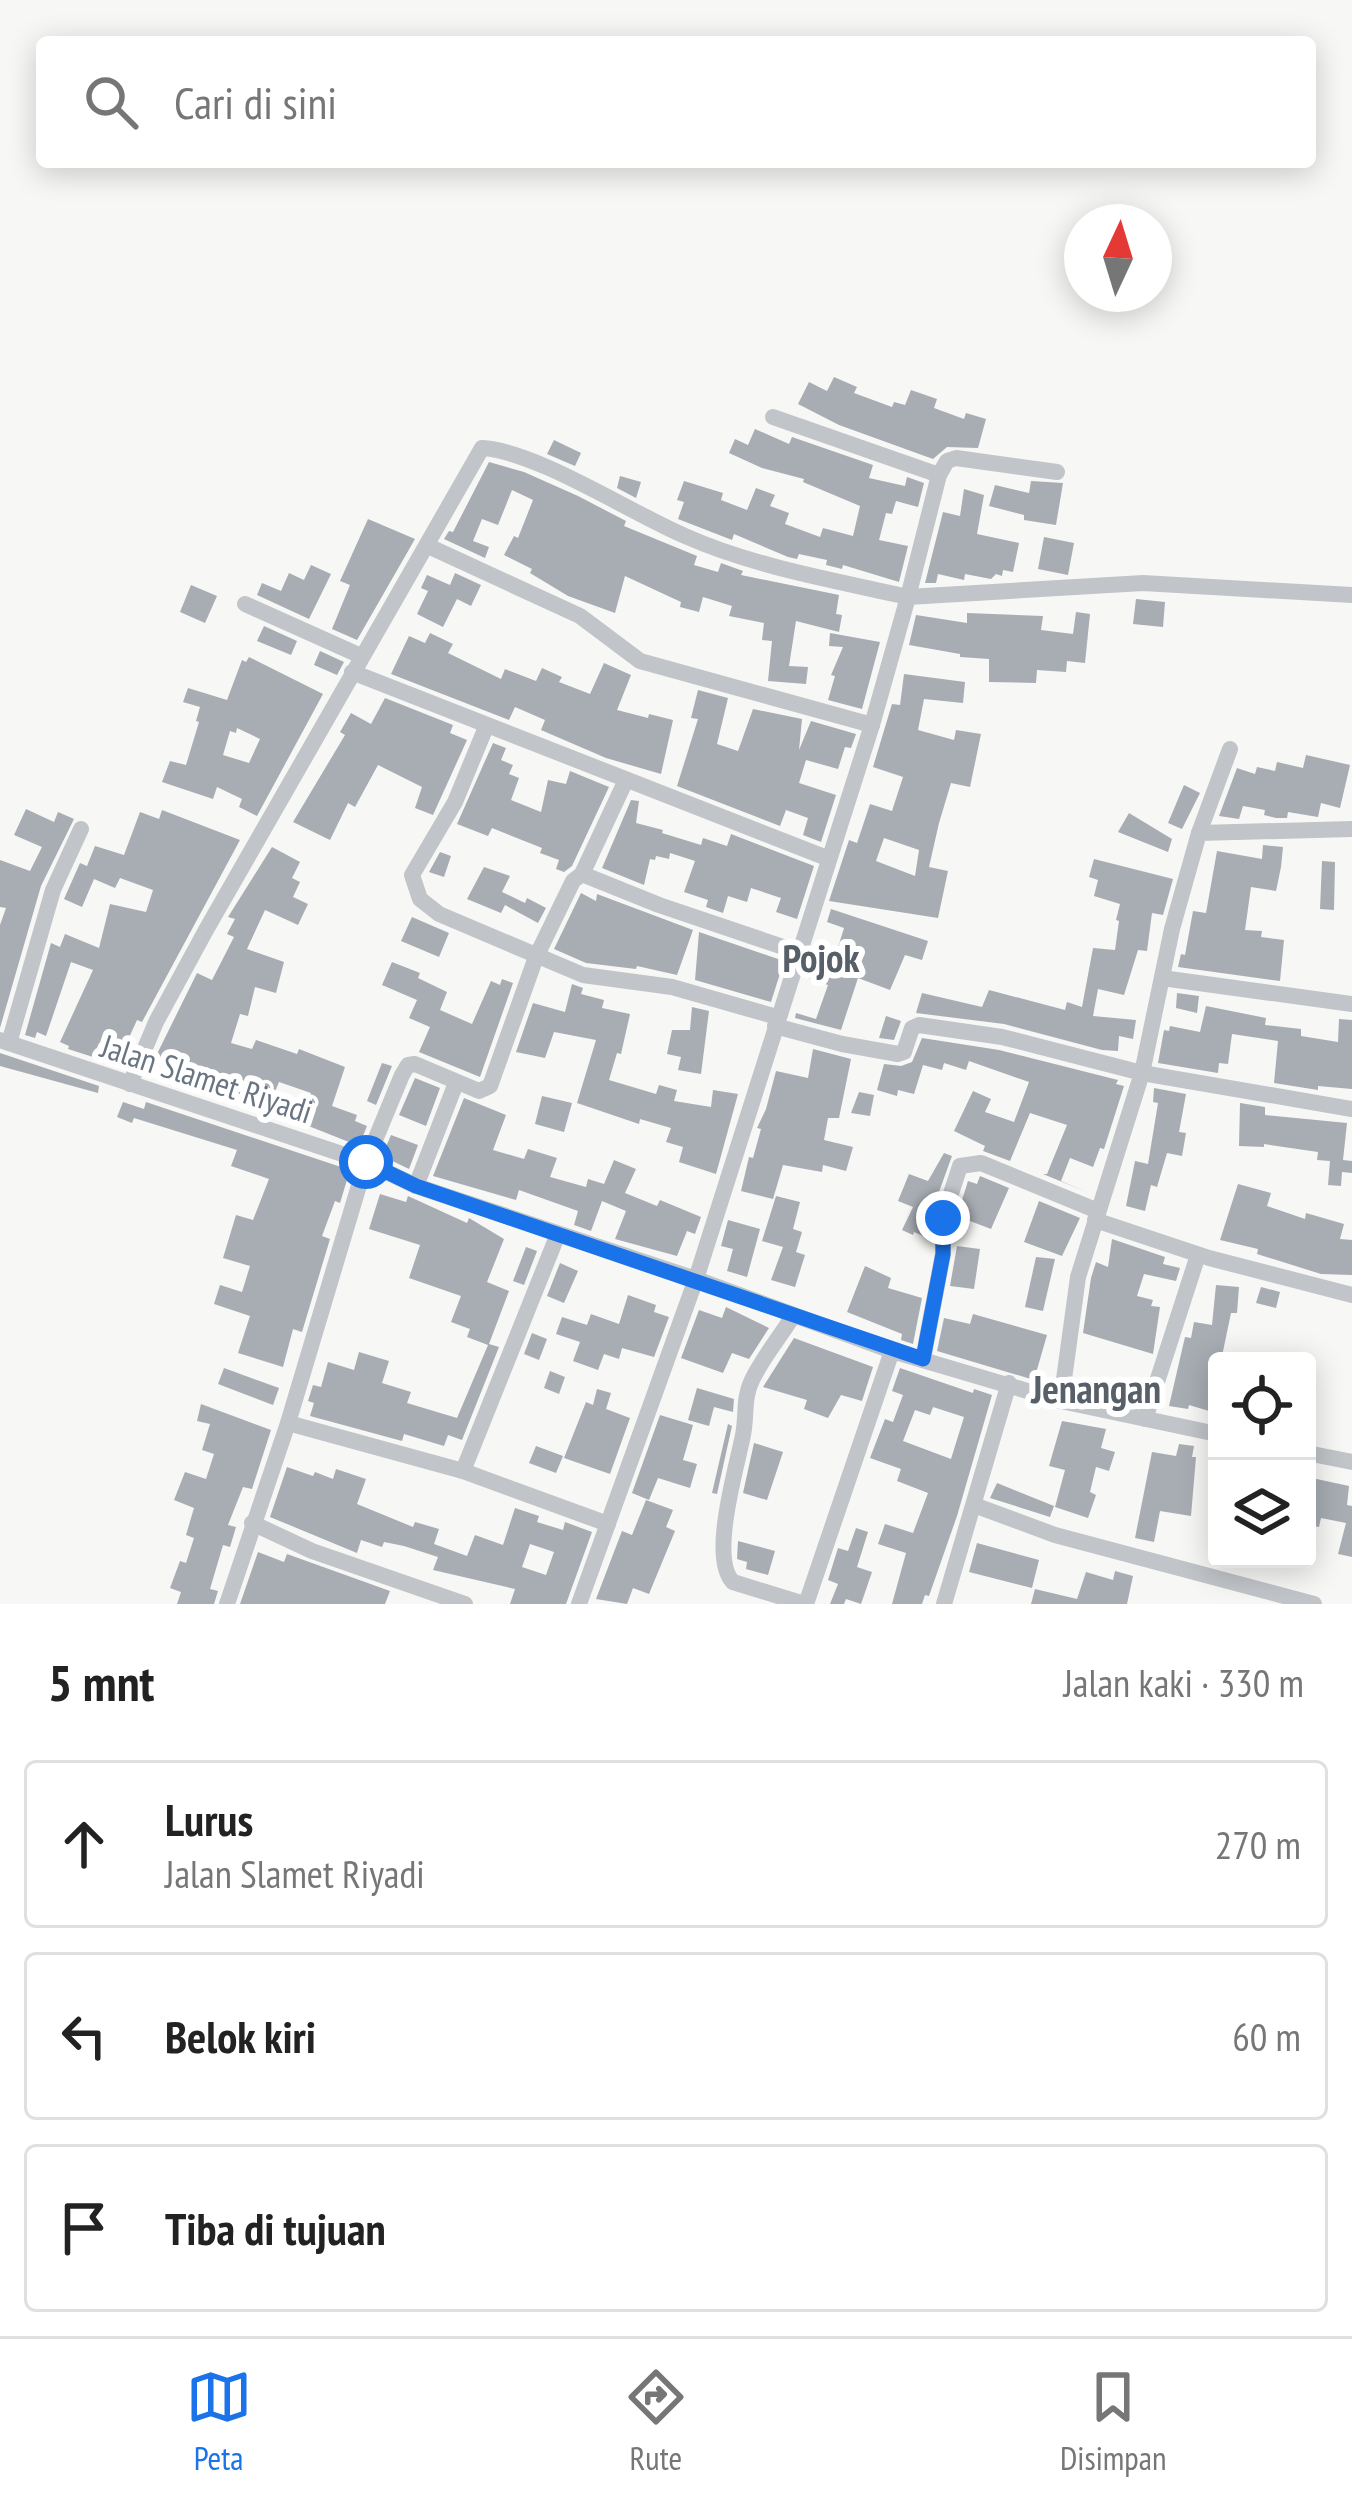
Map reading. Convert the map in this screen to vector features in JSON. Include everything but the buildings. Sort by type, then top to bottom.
[{"type":"street","points":[[772,417],[939,475]]},
{"type":"street","points":[[130,1084],[156,1022],[196,948],[428,546],[478,450],[487,447],[572,481],[687,538],[772,567],[908,597],[1143,583],[1352,596]]},
{"type":"street","points":[[579,1604],[696,1279],[872,725],[939,475],[946,461],[956,458],[1057,472]]},
{"type":"street","points":[[428,546],[580,616],[640,661],[872,725]]},
{"type":"street","points":[[245,604],[486,727],[827,858]]},
{"type":"street","points":[[486,727],[454,802],[415,867],[413,885],[420,899],[440,914],[536,958],[583,975],[672,987],[842,1044],[902,1054],[911,1028],[920,1025],[1002,1037],[1142,1073],[1352,1109]]},
{"type":"street","points":[[1061,1401],[1078,1277],[1142,1073],[1198,833],[1229,749]]},
{"type":"street","points":[[227,1604],[288,1424],[366,1162],[408,1065],[423,1066],[479,1091],[490,1086],[536,958],[626,780]]},
{"type":"street","points":[[4,1041],[53,890],[81,829]]},
{"type":"street","points":[[1198,833],[1352,829]]},
{"type":"street","points":[[582,874],[798,952]]},
{"type":"street","points":[[1162,978],[1352,1004]]},
{"type":"street","name":"Jalan Slamet Riyadi","points":[[4,1041],[366,1162],[416,1186],[696,1279],[892,1351],[1061,1401],[1208,1432]]},
{"type":"street","points":[[416,1186],[456,1083]]},
{"type":"street","points":[[923,1359],[943,1254],[943,1218],[959,1166],[981,1163],[1096,1216],[1198,1255],[1352,1295]]},
{"type":"street","points":[[463,1472],[558,1234]]},
{"type":"street","points":[[1145,1419],[1198,1255]]},
{"type":"street","points":[[793,1316],[751,1381],[744,1403],[745,1429],[728,1511],[724,1568],[733,1582],[805,1604],[892,1351]]},
{"type":"street","points":[[944,1604],[1009,1383]]},
{"type":"street","points":[[288,1424],[463,1472],[608,1525]]},
{"type":"street","points":[[1316,1455],[1352,1462]]},
{"type":"street","points":[[974,1505],[1055,1534],[1314,1604]]},
{"type":"street","points":[[252,1523],[312,1551],[465,1604]]},
{"type":"district","name":"Pojok","points":[[821,957]]},
{"type":"district","name":"Jenangan","points":[[1096,1388]]},
{"type":"route","points":[[366,1162],[416,1186],[923,1359],[943,1254],[943,1218]]}]
